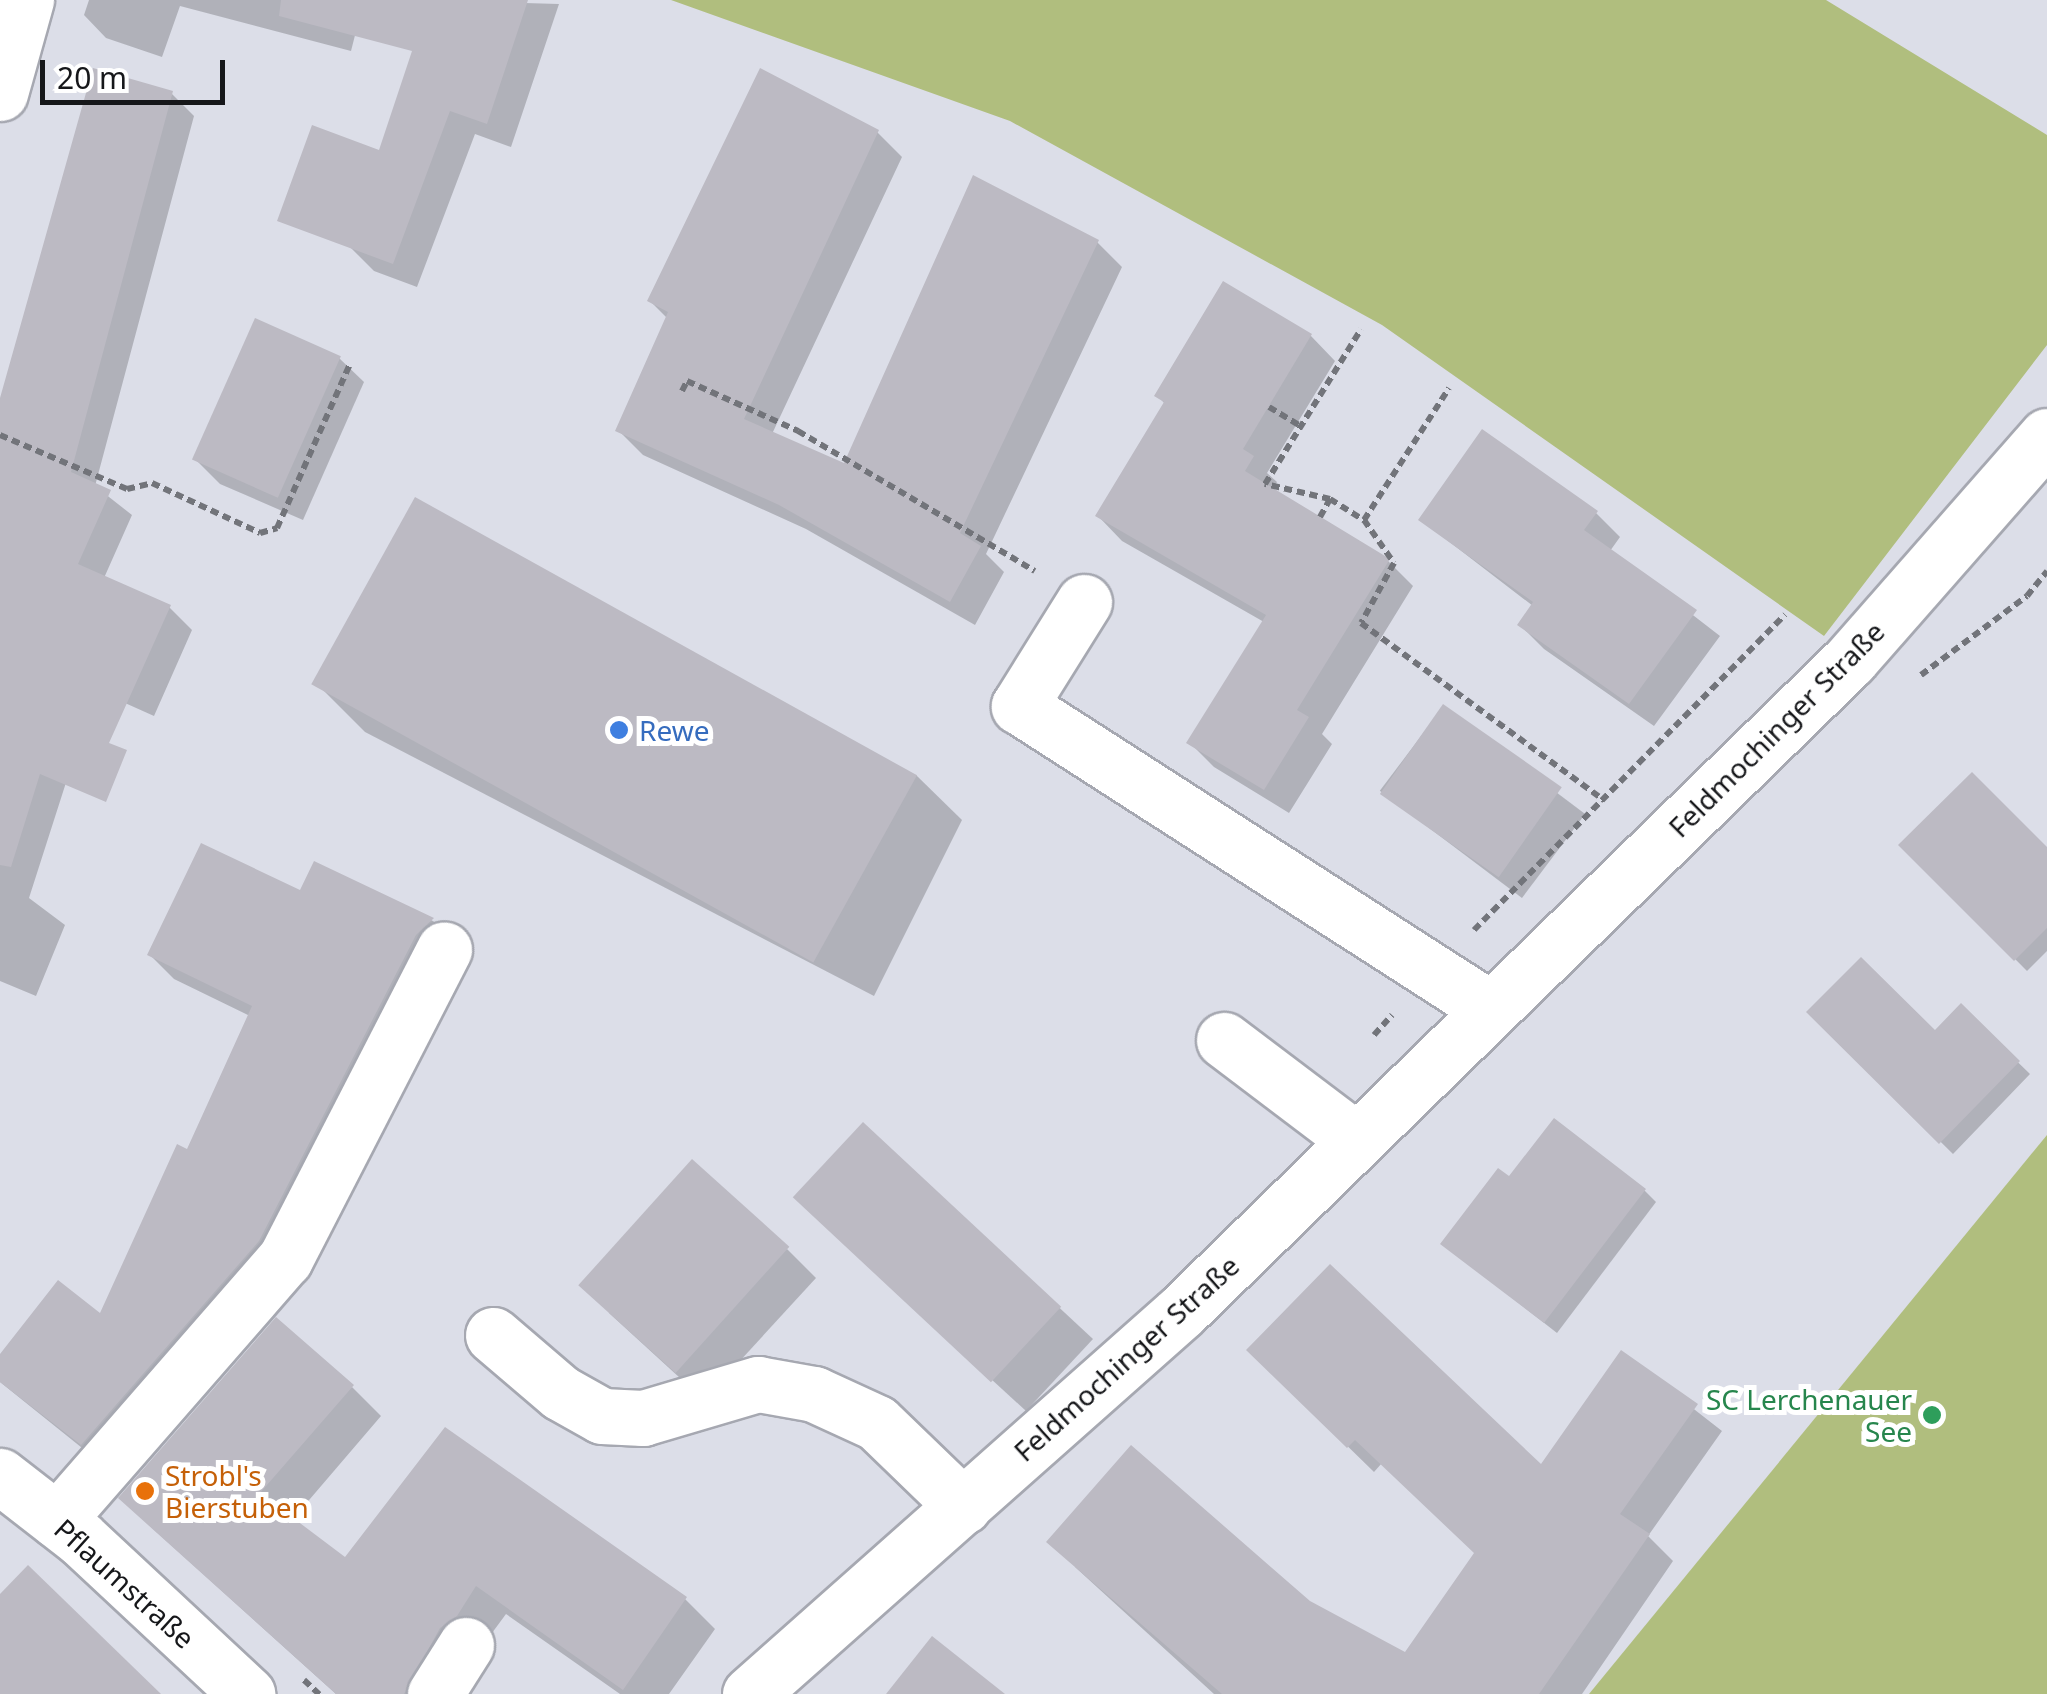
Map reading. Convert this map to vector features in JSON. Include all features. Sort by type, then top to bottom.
[{"type":"main road","points":[[0,93],[26,0]]},
{"type":"main road","name":"Feldmochinger Straße","points":[[774,1687],[963,1506],[1182,1311],[1850,660],[2047,436]]},
{"type":"main road","points":[[1084,602],[1020,706],[1490,1008]]},
{"type":"main road","points":[[57,1520],[286,1259],[444,948]]},
{"type":"main road","points":[[1224,1040],[1356,1140]]},
{"type":"main road","points":[[493,1335],[561,1393],[602,1416],[643,1418],[758,1384],[814,1394],[877,1423],[963,1506]]},
{"type":"main road","name":"Pflaumstraße","points":[[0,1476],[57,1520],[247,1694]]},
{"type":"main road","points":[[435,1694],[466,1646]]},
{"type":"path","points":[[1361,329],[1265,484],[1330,499],[1364,520],[1394,563],[1361,623],[1604,800]]},
{"type":"path","points":[[0,435],[127,489],[152,482],[260,533],[277,528],[350,364]]},
{"type":"path","points":[[682,391],[687,381],[887,480],[1084,602]]},
{"type":"path","points":[[1364,520],[1449,388]]},
{"type":"path","points":[[729,412],[733,402]]},
{"type":"path","points":[[1269,407],[1302,426]]},
{"type":"path","points":[[748,420],[752,411]]},
{"type":"path","points":[[882,489],[887,480]]},
{"type":"path","points":[[1320,517],[1330,499]]},
{"type":"path","points":[[929,516],[935,507]]},
{"type":"path","points":[[945,525],[950,516]]},
{"type":"path","points":[[2026,596],[2047,571]]},
{"type":"green space","points":[[671,0],[1826,0],[2047,135],[2047,345],[1824,636],[1382,325],[1010,121]]},
{"type":"green space","name":"SC Lerchenauer See","points":[[2047,1135],[2047,1694],[1589,1694]]},
{"type":"building","points":[[281,0],[528,0],[487,124],[450,111],[393,264],[277,221],[312,125],[379,150],[412,51],[279,16]]},
{"type":"building","points":[[93,68],[173,91],[71,472],[111,490],[78,564],[171,605],[109,743],[127,750],[106,802],[40,774],[11,867],[0,865],[0,398]]},
{"type":"building","points":[[760,68],[879,130],[744,419],[844,463],[973,175],[1099,240],[960,533],[981,546],[950,602],[779,505],[615,431],[668,312],[647,301]]},
{"type":"building","points":[[1223,281],[1312,334],[1243,449],[1254,456],[1245,471],[1390,559],[1297,710],[1309,717],[1264,790],[1186,743],[1266,615],[1095,516],[1164,402],[1154,396]]},
{"type":"building","points":[[255,318],[341,356],[278,498],[192,460]]},
{"type":"building","points":[[1482,429],[1598,511],[1584,530],[1697,610],[1629,704],[1517,625],[1533,602],[1418,520]]},
{"type":"building","name":"Rewe","points":[[415,497],[917,775],[813,962],[311,684]]},
{"type":"building","points":[[1443,704],[1562,787],[1499,877],[1380,794]]},
{"type":"building","points":[[1972,772],[2047,847],[2047,928],[2014,961],[1898,845]]},
{"type":"building","points":[[201,843],[300,890],[314,861],[434,918],[416,935],[259,1241],[81,1445],[0,1382],[0,1354],[58,1280],[100,1313],[177,1144],[187,1149],[252,1006],[147,955]]},
{"type":"building","points":[[1861,957],[1935,1030],[1961,1003],[2020,1061],[1939,1144],[1806,1012]]},
{"type":"building","points":[[1554,1118],[1646,1189],[1544,1323],[1440,1244],[1498,1168],[1509,1176]]},
{"type":"building","points":[[863,1122],[1061,1307],[991,1382],[793,1197]]},
{"type":"building","points":[[692,1159],[789,1247],[676,1373],[578,1285]]},
{"type":"building","points":[[1330,1264],[1541,1464],[1621,1350],[1698,1404],[1620,1514],[1650,1534],[1539,1694],[1222,1694],[1046,1542],[1131,1445],[1310,1601],[1405,1652],[1474,1553],[1355,1440],[1347,1448],[1246,1350]]},
{"type":"building","points":[[276,1317],[354,1385],[260,1493],[345,1557],[445,1427],[687,1597],[623,1690],[476,1586],[457,1616],[440,1628],[404,1694],[336,1694],[118,1498]]},
{"type":"building","points":[[28,1565],[161,1694],[0,1694],[0,1594]]},
{"type":"building","points":[[932,1636],[1005,1694],[886,1694]]},
{"type":"place","name":"Rewe","points":[[619,730]]},
{"type":"place","name":"SC Lerchenauer See","points":[[1932,1415]]},
{"type":"place","name":"Strobl's Bierstuben","points":[[145,1491]]}]
